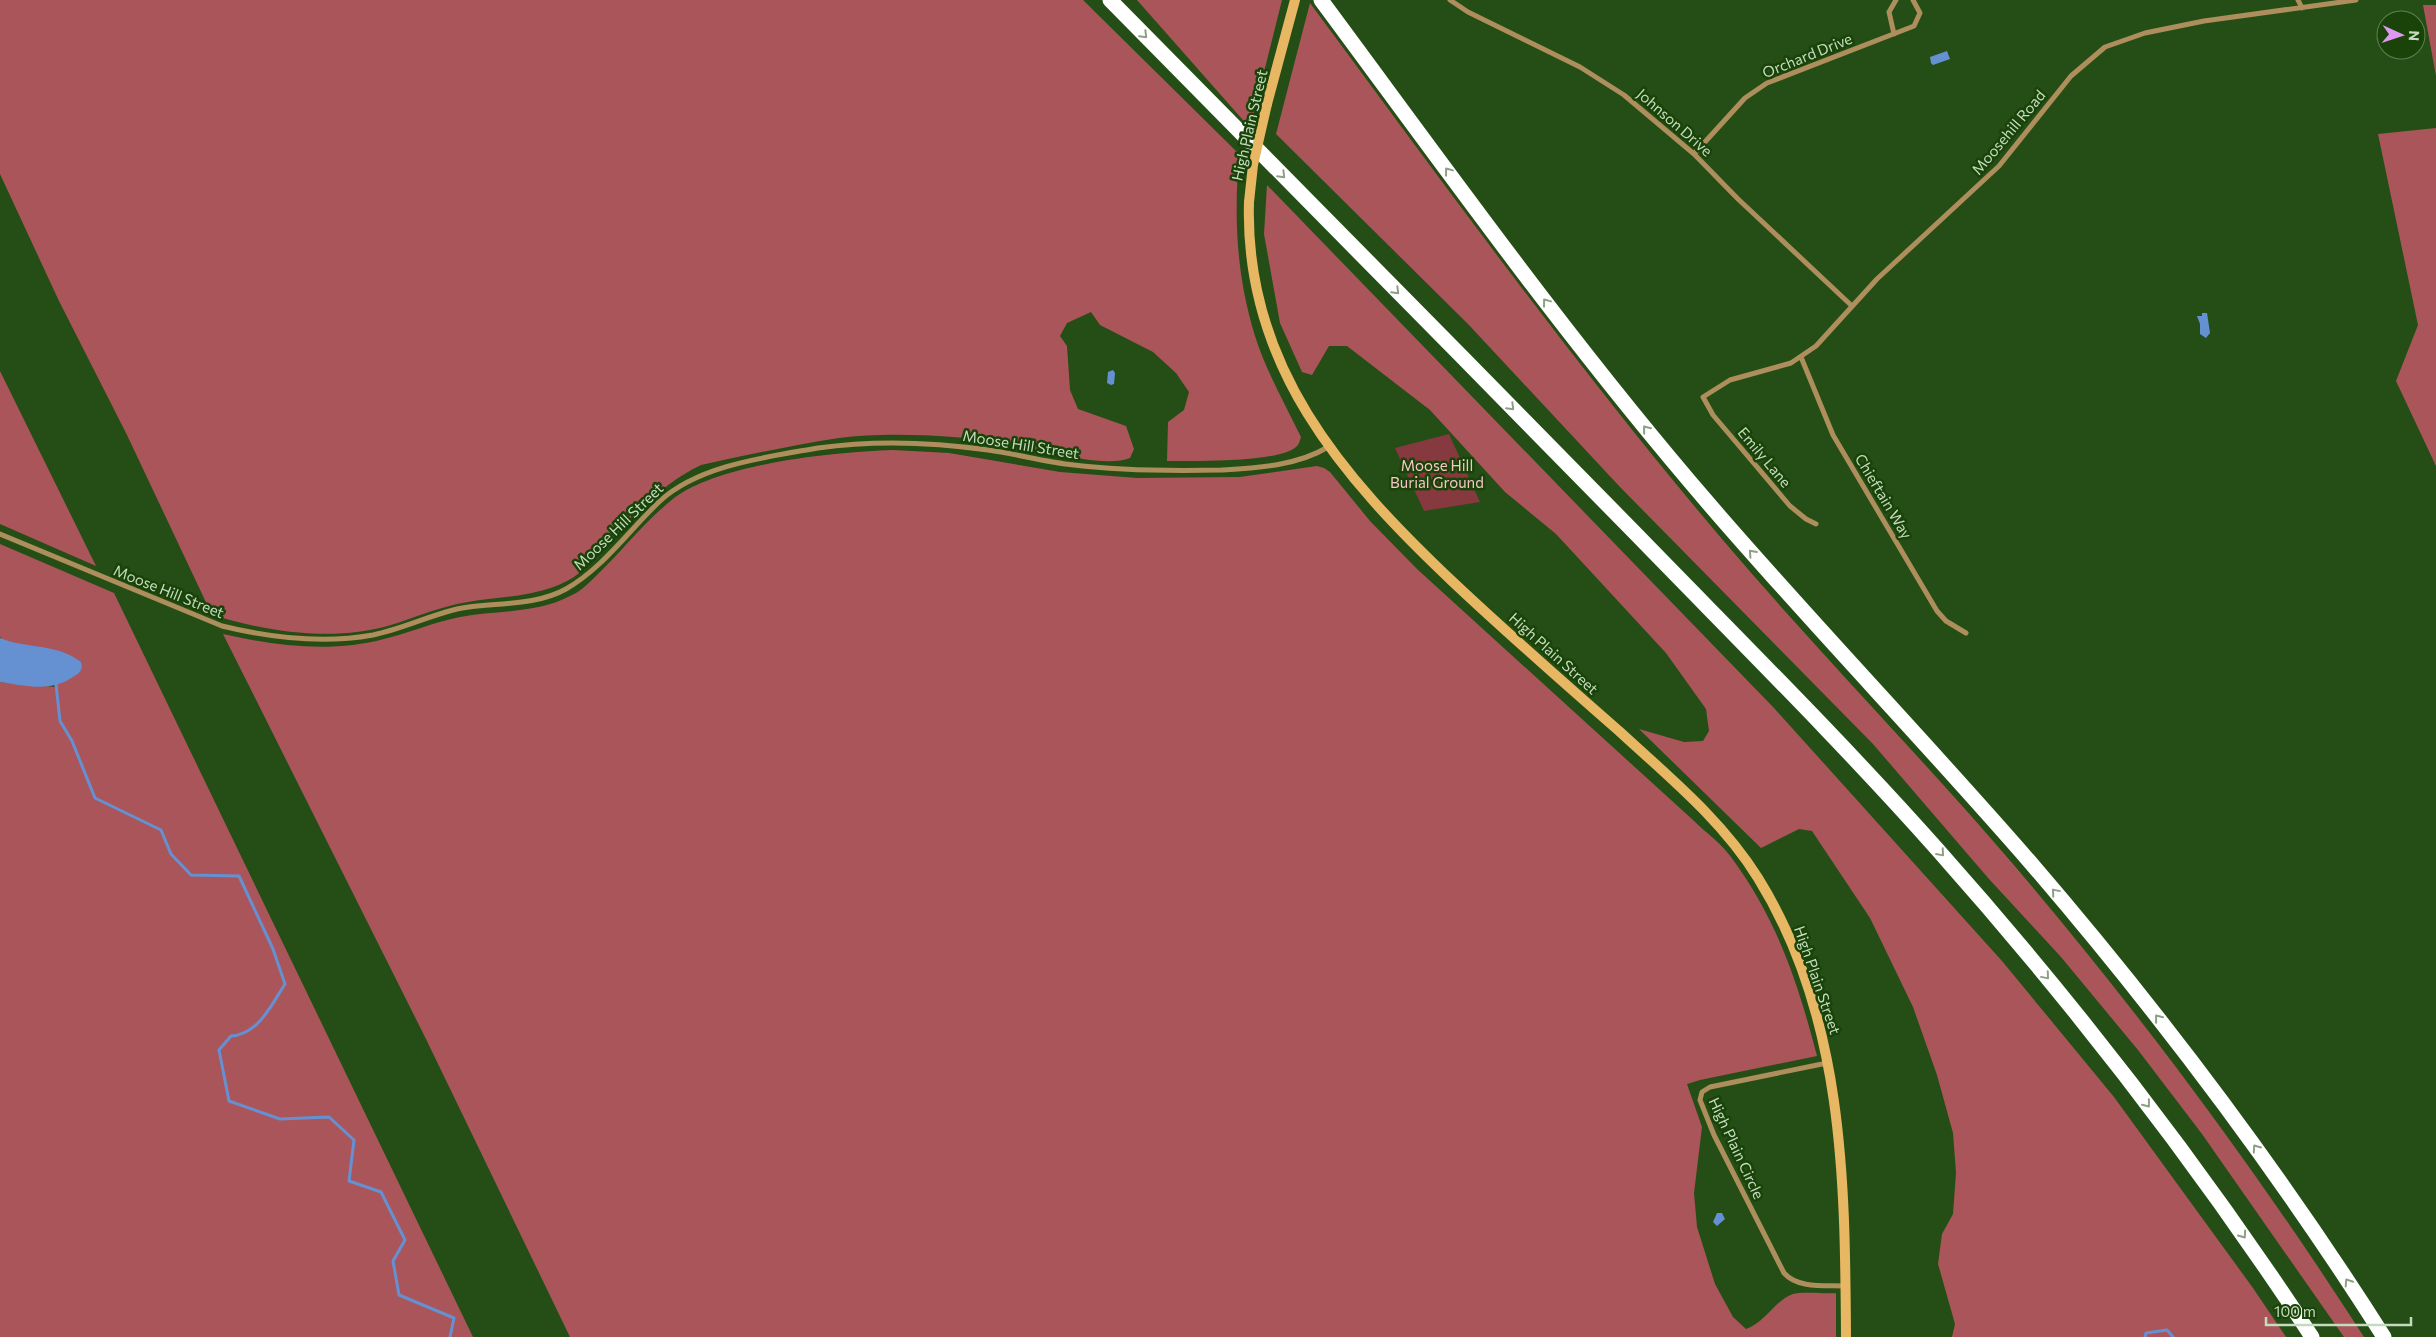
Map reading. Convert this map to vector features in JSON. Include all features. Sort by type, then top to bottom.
[{"type":"highway","points":[[1110,0],[1769,670],[1908,817],[2012,935],[2110,1056],[2198,1172],[2312,1337]]},
{"type":"highway","points":[[1321,0],[1533,285],[1649,433],[1741,541],[2006,834],[2156,1016],[2255,1148],[2384,1337]]},
{"type":"main road","name":"High Plain Street","points":[[1295,0],[1253,165],[1249,202],[1249,238],[1252,270],[1269,336],[1296,398],[1328,447],[1358,486],[1408,540],[1481,608],[1690,795],[1723,830],[1758,877],[1781,919],[1808,991],[1828,1063],[1837,1115],[1842,1171],[1846,1337]]},
{"type":"street","name":"Johnson Drive","points":[[1450,0],[1468,12],[1601,79],[1624,94],[1694,154],[1738,199],[1852,306]]},
{"type":"street","points":[[1894,34],[1888,12],[1896,0]]},
{"type":"street","name":"Orchard Drive","points":[[1694,154],[1745,98],[1767,83],[1918,23],[1920,13],[1913,0]]},
{"type":"street","points":[[2298,0],[2302,8]]},
{"type":"street","name":"Moosehill Road","points":[[1703,397],[1730,380],[1782,366],[1801,358],[1823,339],[1890,267],[1994,172],[2018,146],[2071,76],[2099,51],[2132,37],[2194,23],[2356,0]]},
{"type":"street","name":"Chieftain Way","points":[[1801,358],[1834,435],[1937,611],[1946,621],[1966,634]]},
{"type":"street","name":"Emily Lane","points":[[1703,397],[1717,420],[1790,506],[1806,519],[1816,524]]},
{"type":"street","name":"Moose Hill Street","points":[[0,534],[222,626],[268,635],[334,639],[374,635],[459,609],[536,598],[561,592],[584,577],[662,499],[686,482],[715,470],[809,450],[862,443],[922,444],[985,450],[1081,466],[1190,471],[1277,465],[1313,455],[1328,447]]},
{"type":"street","name":"High Plain Circle","points":[[1828,1063],[1710,1087],[1702,1092],[1700,1100],[1714,1135],[1784,1273],[1790,1279],[1803,1284],[1846,1286]]},
{"type":"green space","name":"Moose Hill Burial Ground","points":[[1449,434],[1480,502],[1424,511],[1395,448]]},
{"type":"shaded area","points":[[0,0],[1083,0],[1239,154],[1237,223],[1240,268],[1244,290],[1259,349],[1301,437],[1300,441],[1296,447],[1271,456],[1214,461],[1167,461],[1168,422],[1184,410],[1189,392],[1176,373],[1153,352],[1100,325],[1091,312],[1067,323],[1060,336],[1067,346],[1070,390],[1078,409],[1126,426],[1134,449],[1130,458],[1118,461],[1086,459],[985,440],[943,436],[878,435],[839,438],[701,465],[687,472],[650,500],[587,566],[574,577],[562,584],[536,592],[458,604],[391,625],[347,633],[301,633],[278,630],[212,615],[127,435],[59,301],[0,174]]},
{"type":"shaded area","points":[[1137,0],[1282,0],[1250,128]]},
{"type":"shaded area","points":[[1310,3],[1563,342],[1668,474],[1794,621],[2013,864],[2107,978],[2240,1154],[2324,1275],[2364,1337],[2344,1337],[2202,1134],[2138,1050],[2061,957],[1989,879],[1873,744],[1620,487],[1468,324],[1276,134]]},
{"type":"shaded area","points":[[2423,5],[2436,5],[2436,76],[2426,21],[2426,10],[2424,10]]},
{"type":"shaded area","points":[[2436,128],[2436,466],[2396,381],[2418,325],[2378,134]]},
{"type":"shaded area","points":[[1267,185],[1774,708],[2002,961],[2114,1097],[2253,1288],[2286,1337],[1952,1337],[1955,1324],[1938,1264],[1942,1234],[1953,1214],[1956,1173],[1953,1133],[1937,1075],[1913,1007],[1870,918],[1812,831],[1799,829],[1761,848],[1639,729],[1684,742],[1703,741],[1709,731],[1706,709],[1666,653],[1556,534],[1505,492],[1430,410],[1347,346],[1329,346],[1312,375],[1302,372],[1280,323],[1264,234]]},
{"type":"shaded area","points":[[0,371],[96,566],[0,524]]},
{"type":"shaded area","points":[[893,450],[949,453],[1060,472],[1137,478],[1240,477],[1317,466],[1330,472],[1370,521],[1417,569],[1723,847],[1747,880],[1773,928],[1794,977],[1817,1056],[1687,1084],[1702,1127],[1694,1193],[1697,1227],[1715,1284],[1733,1317],[1746,1329],[1759,1322],[1780,1301],[1793,1294],[1836,1293],[1836,1337],[570,1337],[425,1037],[223,634],[283,645],[344,646],[384,639],[460,617],[544,606],[570,596],[584,587],[663,507],[694,486],[748,468],[779,462],[841,453]]},
{"type":"shaded area","points":[[0,544],[114,593],[473,1337],[0,1337],[0,682],[56,687],[0,637]]},
{"type":"water","points":[[1947,51],[1950,59],[1933,65],[1931,63],[1930,57]]},
{"type":"water","points":[[2202,313],[2207,313],[2210,333],[2206,338],[2200,334],[2200,324],[2197,316],[2202,316]]},
{"type":"water","points":[[1113,370],[1115,373],[1114,384],[1111,385],[1107,383],[1108,372]]},
{"type":"water","points":[[0,638],[62,652],[81,662],[81,670],[67,681],[48,686],[39,687],[0,682]]},
{"type":"water","points":[[1717,1213],[1722,1213],[1725,1219],[1717,1226],[1713,1222]]},
{"type":"waterway","points":[[56,684],[60,721],[72,741],[95,798],[161,830],[171,854],[191,875],[239,876],[273,949],[285,984],[257,1024],[241,1034],[231,1036],[219,1050],[229,1101],[280,1119],[329,1117],[354,1140],[349,1181],[381,1192],[405,1240],[393,1261],[399,1295],[454,1318],[450,1337]]},
{"type":"waterway","points":[[2145,1337],[2146,1333],[2167,1330],[2173,1337]]}]
